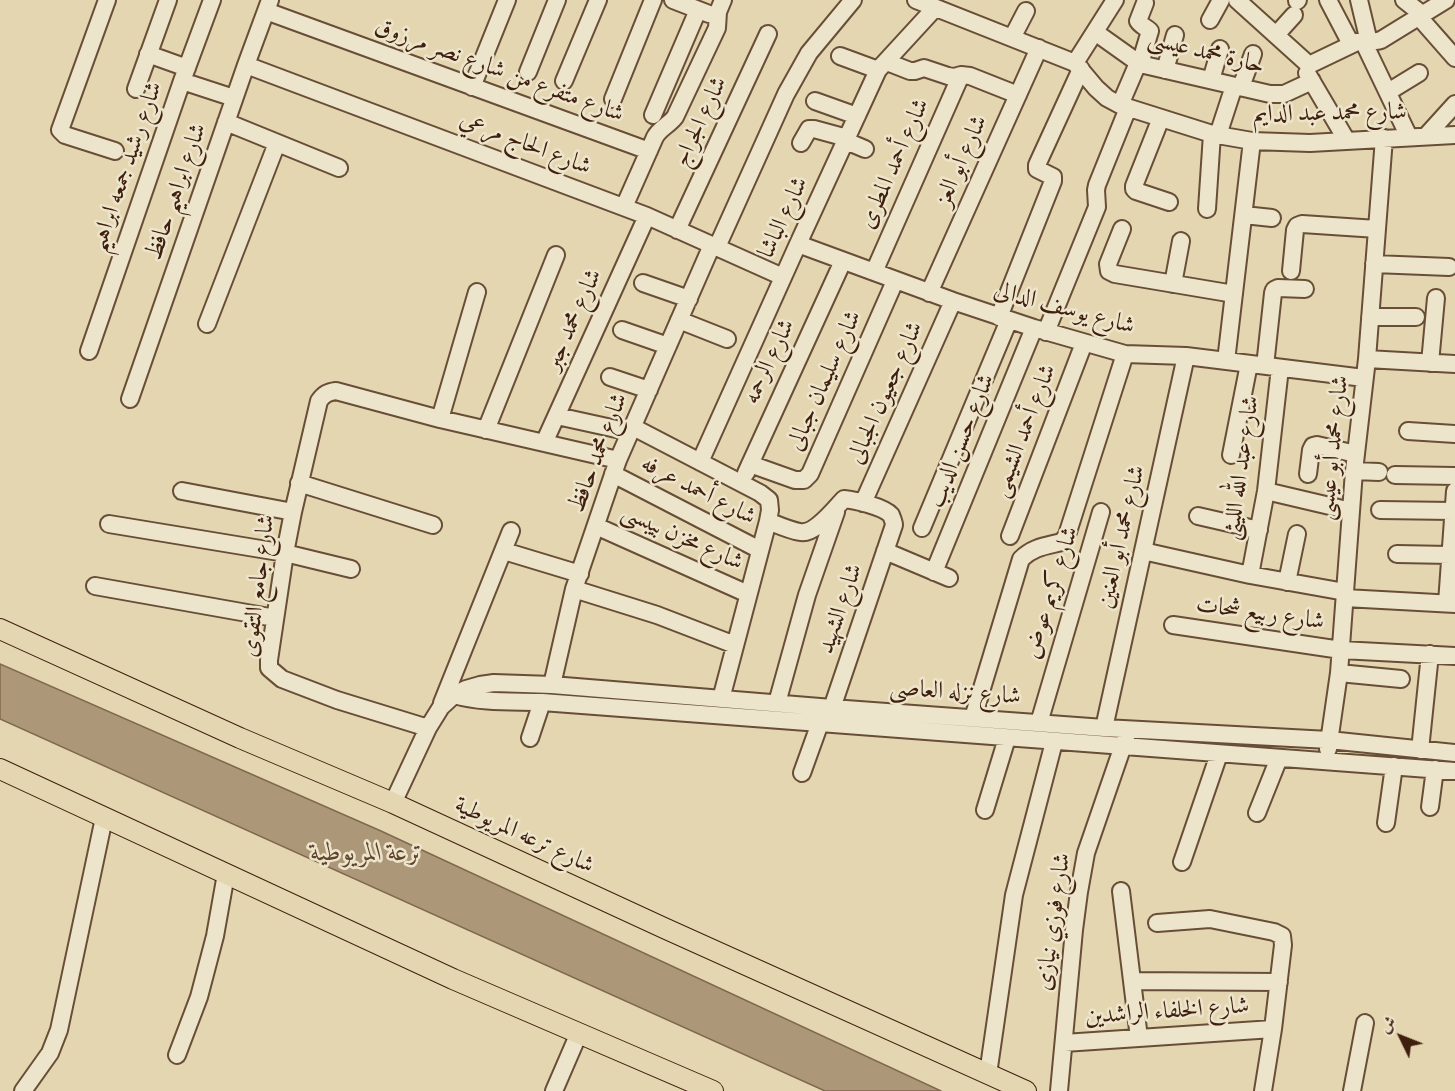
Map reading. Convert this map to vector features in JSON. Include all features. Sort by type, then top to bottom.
[{"type":"main road","name":"شارع ترعه المريوطية","points":[[0,629],[240,738],[393,803],[1026,1091]]},
{"type":"main road","points":[[0,770],[453,979],[713,1091]]},
{"type":"street","points":[[107,0],[61,127],[65,135],[115,151]]},
{"type":"street","points":[[136,89],[168,0]]},
{"type":"street","name":"شارع رشيد جمعه ابراهيم","points":[[89,351],[212,0]]},
{"type":"street","points":[[472,87],[507,0]]},
{"type":"street","points":[[528,72],[557,0]]},
{"type":"street","points":[[564,81],[598,0]]},
{"type":"street","points":[[613,99],[653,0]]},
{"type":"street","points":[[673,0],[718,17]]},
{"type":"street","points":[[624,207],[659,131],[671,123],[675,117],[717,28],[718,12],[723,0]]},
{"type":"street","name":"شارع محمد حافظ","points":[[552,685],[577,581],[616,467],[688,299],[786,94],[809,53],[853,0]]},
{"type":"street","name":"شارع محمد عبد الدايم","points":[[916,0],[941,6],[1078,66],[1107,98],[1124,107],[1215,134],[1252,141],[1310,143],[1455,135]]},
{"type":"street","points":[[1210,20],[1221,0]]},
{"type":"street","points":[[1237,0],[1276,35],[1310,73],[1347,141]]},
{"type":"street","points":[[1328,0],[1361,42],[1409,137]]},
{"type":"street","points":[[1359,0],[1361,42]]},
{"type":"street","points":[[1404,0],[1421,16],[1455,58]]},
{"type":"street","name":"حارة محمد عيسى","points":[[1095,32],[1139,63],[1278,95],[1284,94],[1310,73],[1361,42],[1381,40],[1446,0]]},
{"type":"street","points":[[922,528],[1004,319],[1053,181],[1053,177],[1037,169],[1037,165],[1078,66],[1108,2]]},
{"type":"street","name":"شارع حسن الديب","points":[[885,551],[941,574],[1040,330],[1097,207],[1097,185],[1150,31],[1138,21],[1145,3]]},
{"type":"street","name":"شارع متفرع من شارع نصر مرزوق","points":[[268,5],[472,87],[649,151]]},
{"type":"street","name":"شارع ابراهيم حافظ","points":[[130,399],[268,5]]},
{"type":"street","points":[[1276,35],[1297,5]]},
{"type":"street","name":"شارع الباشا","points":[[700,462],[857,116],[883,66],[941,6]]},
{"type":"street","points":[[653,115],[698,10]]},
{"type":"street","points":[[1012,38],[1026,11]]},
{"type":"street","name":"شارع الجراج","points":[[677,230],[768,34]]},
{"type":"street","points":[[1165,70],[1175,35]]},
{"type":"street","name":"شارع أبو العز","points":[[928,293],[1039,48]]},
{"type":"street","points":[[1211,80],[1220,49]]},
{"type":"street","points":[[148,54],[234,98]]},
{"type":"street","points":[[1207,209],[1215,134],[1253,54]]},
{"type":"street","points":[[840,56],[910,71],[924,68],[948,76],[970,76],[1018,95]]},
{"type":"street","name":"شارع الحاج مرعي","points":[[246,65],[647,216],[783,277]]},
{"type":"street","points":[[1388,93],[1419,73]]},
{"type":"street","name":"شارع أحمد المطرى","points":[[874,272],[961,75]]},
{"type":"street","points":[[815,101],[857,116]]},
{"type":"street","points":[[1426,136],[1455,104]]},
{"type":"street","points":[[1161,118],[1134,189],[1169,202]]},
{"type":"street","points":[[226,122],[339,168]]},
{"type":"street","points":[[801,143],[809,129],[814,129],[865,149]]},
{"type":"street","name":"شارع محمد أبو عيسى","points":[[1326,761],[1339,673],[1354,471],[1367,359],[1384,138]]},
{"type":"street","points":[[1226,361],[1252,141]]},
{"type":"street","points":[[207,324],[277,143]]},
{"type":"street","points":[[1244,215],[1272,218]]},
{"type":"street","name":"شارع محمد جبر","points":[[544,444],[647,216]]},
{"type":"street","points":[[1291,271],[1297,226],[1302,224],[1377,229]]},
{"type":"street","points":[[1122,229],[1107,264],[1109,271],[1115,274],[1234,294]]},
{"type":"street","points":[[1173,284],[1181,241]]},
{"type":"street","name":"شارع يوسف الدالى","points":[[798,244],[953,302],[1125,354],[1186,356],[1364,378]]},
{"type":"street","points":[[486,430],[556,255]]},
{"type":"street","name":"شارع الرحمه","points":[[741,483],[843,261]]},
{"type":"street","points":[[1374,264],[1449,267]]},
{"type":"street","name":"شارع سليمان جبالى","points":[[750,464],[799,481],[804,480],[810,474],[896,280]]},
{"type":"street","points":[[643,283],[688,299]]},
{"type":"street","points":[[1231,455],[1264,366],[1274,290],[1278,288],[1305,289]]},
{"type":"street","points":[[440,419],[477,292]]},
{"type":"street","points":[[1430,363],[1436,298]]},
{"type":"street","name":"شارع جعيون الجبالى","points":[[863,503],[953,302]]},
{"type":"street","points":[[1370,317],[1416,317]]},
{"type":"street","points":[[679,320],[727,339]]},
{"type":"street","points":[[622,330],[668,346]]},
{"type":"street","name":"شارع أحمد الشيمى","points":[[1010,536],[1084,343]]},
{"type":"street","points":[[974,718],[1021,559],[1028,552],[1037,548],[1062,542],[1067,535],[1125,354]]},
{"type":"street","name":"شارع محمد أبو العنين","points":[[1104,728],[1186,356]]},
{"type":"street","points":[[1367,359],[1455,364]]},
{"type":"street","name":"شارع عبد الله الليثى","points":[[1250,575],[1266,491],[1264,366]]},
{"type":"street","points":[[610,377],[649,390]]},
{"type":"street","name":"شارع أحمد عرفه","points":[[336,391],[544,444],[616,467],[760,550]]},
{"type":"street","name":"شارع جامع التقوى","points":[[336,391],[323,394],[319,401],[299,483],[285,553],[269,668],[282,679],[337,700],[428,728]]},
{"type":"street","points":[[557,416],[631,430],[700,462],[769,500],[768,521],[721,699]]},
{"type":"street","points":[[1408,432],[1455,434]]},
{"type":"street","points":[[1308,474],[1313,446],[1356,454]]},
{"type":"street","points":[[1354,471],[1455,476]]},
{"type":"street","points":[[299,483],[433,525]]},
{"type":"street","points":[[182,490],[292,512]]},
{"type":"street","points":[[1266,491],[1351,511]]},
{"type":"street","points":[[1143,551],[1345,595],[1451,603],[1450,555],[1455,491]]},
{"type":"street","points":[[768,521],[802,533],[822,522],[844,499],[863,503]]},
{"type":"street","name":"شارع الشهيد","points":[[832,708],[894,525],[892,516],[885,510],[863,503]]},
{"type":"street","points":[[777,704],[807,595],[838,506]]},
{"type":"street","points":[[1380,510],[1454,511]]},
{"type":"street","name":"شارع كريم عوض","points":[[1039,723],[1101,512]]},
{"type":"street","points":[[1198,516],[1259,530]]},
{"type":"street","points":[[109,524],[285,553],[351,569]]},
{"type":"street","name":"شارع مخزن بيبسى","points":[[596,526],[748,594]]},
{"type":"street","points":[[441,707],[511,531]]},
{"type":"street","points":[[1287,582],[1297,534]]},
{"type":"street","points":[[504,551],[735,645]]},
{"type":"street","points":[[1397,554],[1450,555]]},
{"type":"street","points":[[95,586],[275,618]]},
{"type":"street","name":"شارع ربيع شحات","points":[[1173,625],[1341,650],[1455,656]]},
{"type":"street","points":[[1420,750],[1430,654]]},
{"type":"street","points":[[1339,673],[1401,679]]},
{"type":"street","name":"شارع نزله العاصى","points":[[393,803],[428,728],[441,707],[454,695],[466,689],[494,683],[552,685],[777,704],[811,717],[832,708],[1104,728],[1329,740],[1455,753]]},
{"type":"street","points":[[618,708],[621,691]]},
{"type":"street","name":"شارع نزله العاصى","points":[[454,695],[467,699],[811,717],[1054,742],[1455,771]]},
{"type":"street","points":[[530,738],[542,702]]},
{"type":"street","points":[[802,773],[811,717]]},
{"type":"street","name":"شارع فوزي نيازى","points":[[1059,1091],[1078,892],[1086,853],[1128,729]]},
{"type":"street","points":[[985,810],[1007,738]]},
{"type":"street","points":[[988,1074],[1014,895],[1054,742]]},
{"type":"street","points":[[1182,862],[1219,754]]},
{"type":"street","points":[[1257,813],[1279,758]]},
{"type":"street","points":[[1386,823],[1394,766]]},
{"type":"street","points":[[1430,807],[1435,770]]},
{"type":"street","points":[[23,1091],[47,1058],[59,1030],[104,818]]},
{"type":"street","points":[[177,1055],[199,997],[213,946],[226,874]]},
{"type":"street","points":[[1122,891],[1139,1038]]},
{"type":"street","points":[[1157,923],[1210,919],[1274,932],[1282,936],[1279,982],[1263,1091]]},
{"type":"street","points":[[1132,981],[1279,982]]},
{"type":"street","points":[[1352,1091],[1365,1023]]},
{"type":"street","name":"شارع الخلفاء الراشدين","points":[[1064,1043],[1273,1029]]},
{"type":"street","points":[[554,1091],[579,1033]]},
{"type":"water","name":"ترعة المريوطية","points":[[0,664],[381,831],[941,1091],[825,1091],[0,719]]}]
